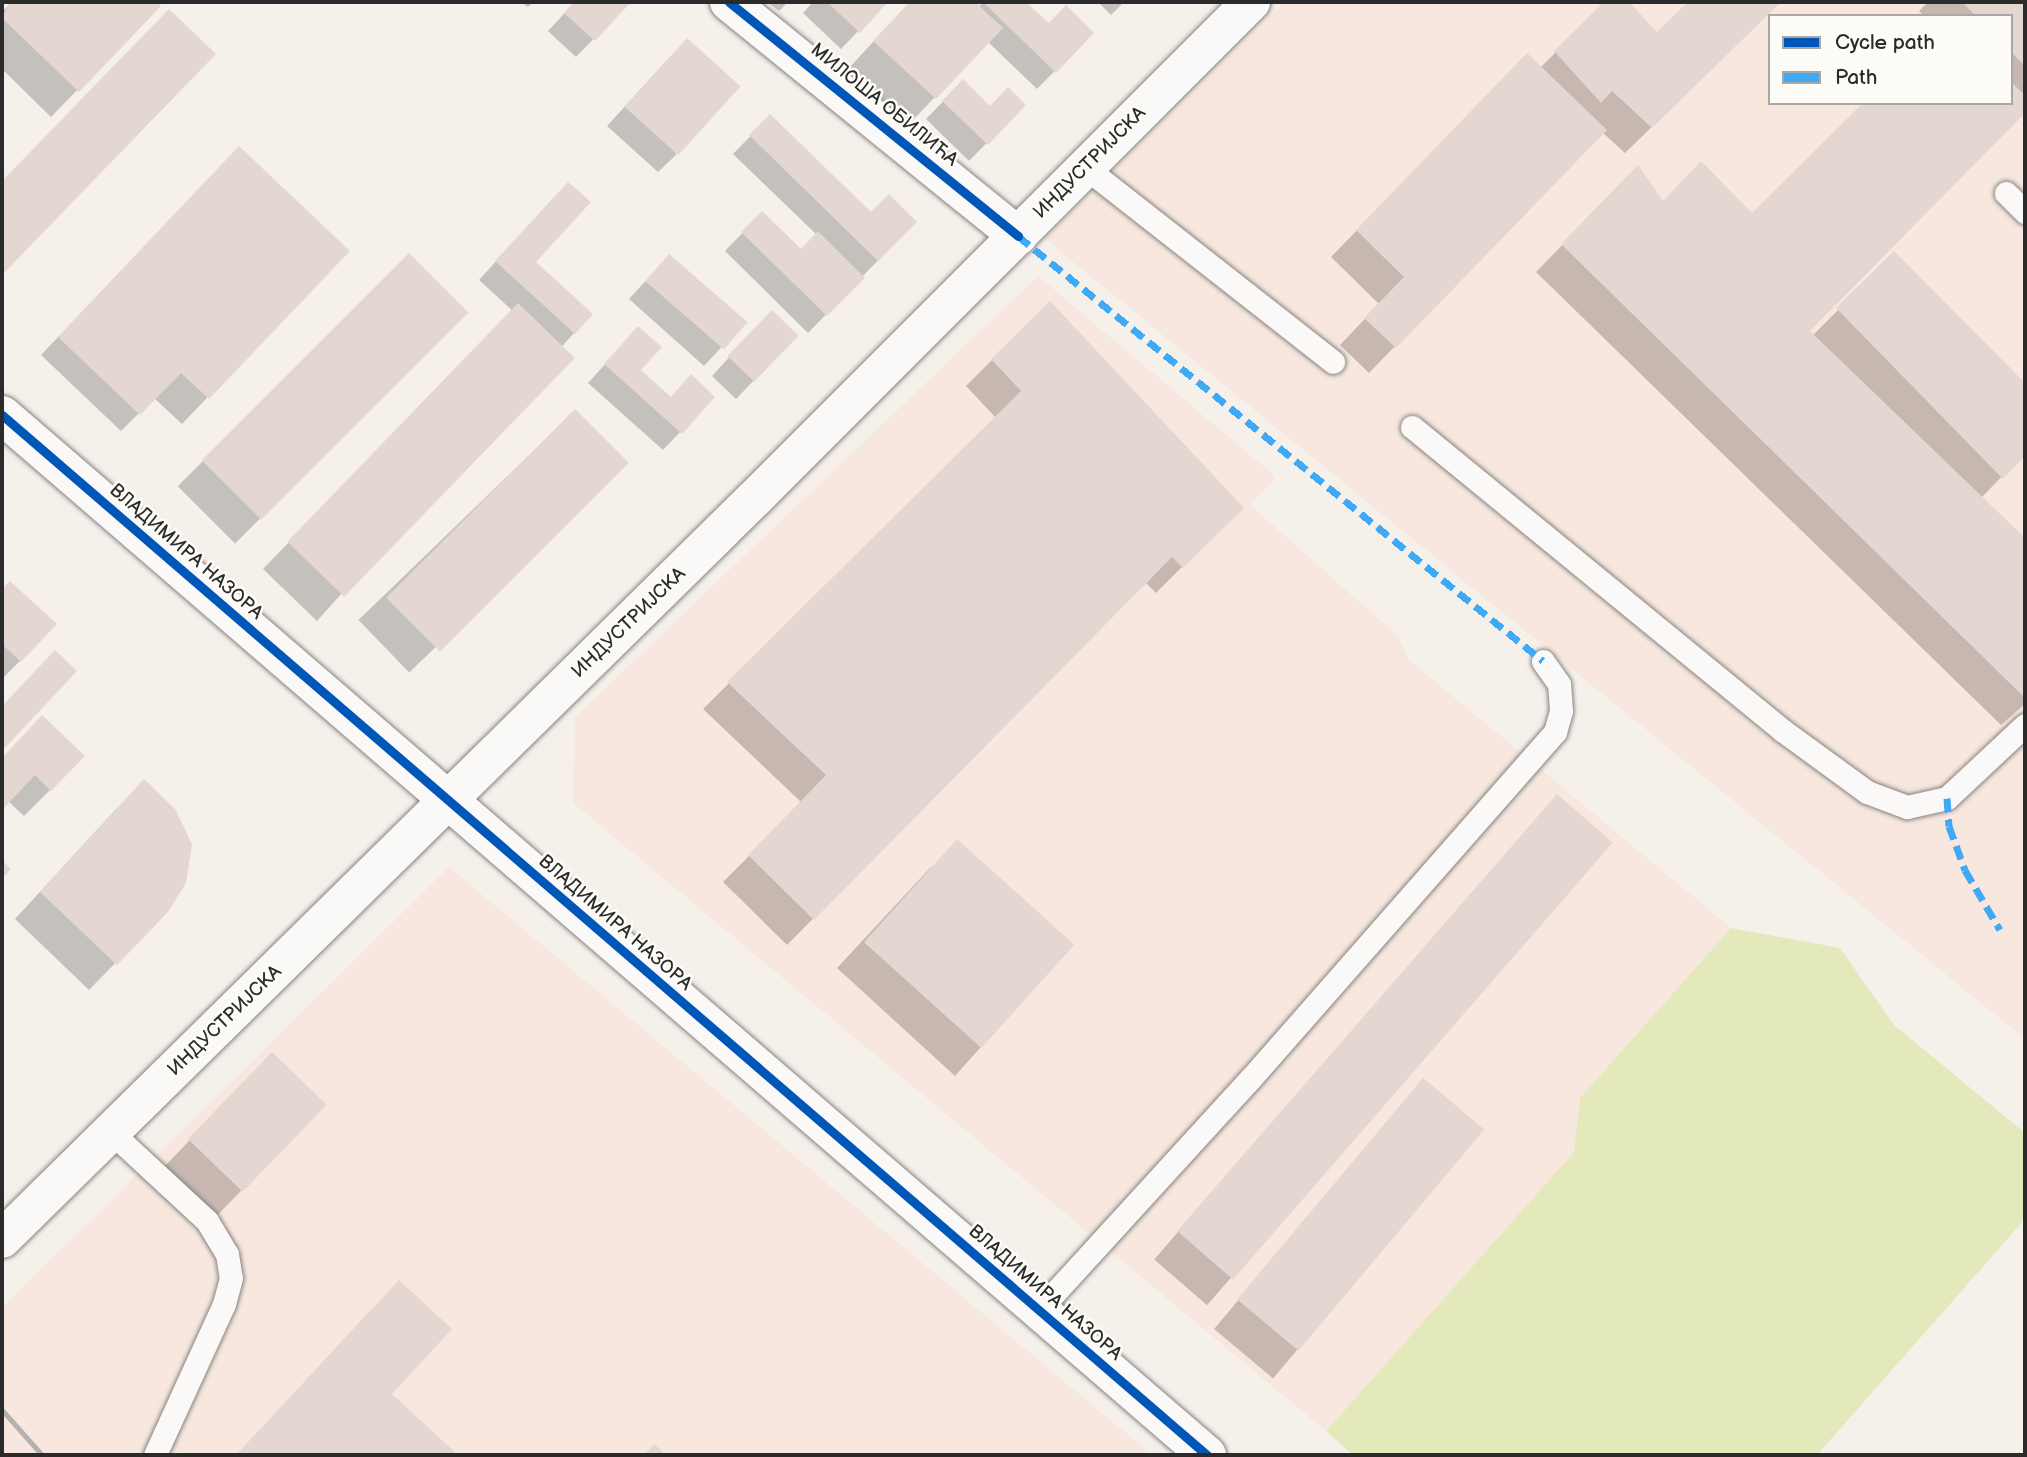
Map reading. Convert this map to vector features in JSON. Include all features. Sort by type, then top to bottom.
[{"type":"street","name":"МИЛОША ОБИЛИЋА","points":[[729,2],[1017,236]]},
{"type":"street","name":"ИНДУСТРИЈСКА","points":[[2,1239],[447,802],[1251,2]]},
{"type":"street","name":"ВЛАДИМИРА НАЗОРА","points":[[2,415],[447,802],[1207,1455]]},
{"type":"lane","points":[[1086,167],[1333,362]]},
{"type":"lane","points":[[2006,193],[2025,212]]},
{"type":"lane","points":[[1412,427],[1782,730],[1867,792],[1907,807],[1947,798],[2025,725]]},
{"type":"lane","points":[[1038,1311],[1260,1068],[1555,732],[1562,711],[1559,684],[1543,660]]},
{"type":"lane","points":[[111,1132],[207,1221],[227,1254],[230,1278],[209,1339],[155,1455]]},
{"type":"shaded area","points":[[1285,2],[2025,2],[2025,1039],[1045,239]]},
{"type":"shaded area","points":[[1038,276],[1276,477],[1250,505],[1398,636],[1408,659],[1731,928],[1580,1098],[1574,1152],[1326,1431],[573,803],[575,717]]},
{"type":"shaded area","points":[[449,867],[1152,1455],[2,1455],[2,1308]]},
{"type":"green space","points":[[1731,928],[1840,948],[1894,1025],[2025,1133],[2025,1219],[1817,1455],[1353,1455],[1326,1431],[1574,1152],[1580,1098]]},
{"type":"building","points":[[10,2],[157,2],[161,6],[79,92],[2,18]]},
{"type":"building","points":[[574,2],[631,2],[595,41],[564,13]]},
{"type":"building","points":[[827,2],[888,2],[860,33]]},
{"type":"building","points":[[910,2],[975,2],[1003,28],[936,99],[873,41]]},
{"type":"building","points":[[983,2],[1026,2],[1049,23],[1066,5],[1094,33],[1056,73]]},
{"type":"building","points":[[1604,2],[1629,2],[1657,32],[1688,2],[1781,2],[1652,128],[1612,91],[1601,103],[1554,51]]},
{"type":"building","points":[[1962,2],[2025,2],[2025,66],[2013,54],[2013,14],[1974,14]]},
{"type":"building","points":[[169,9],[216,54],[2,275],[2,181]]},
{"type":"building","points":[[687,38],[741,86],[678,155],[625,107]]},
{"type":"building","points":[[1527,53],[1607,130],[1396,348],[1364,318],[1404,277],[1356,230]]},
{"type":"building","points":[[963,79],[990,106],[1008,87],[1026,105],[988,145],[942,101]]},
{"type":"building","points":[[2013,84],[2025,95],[2025,113],[1810,331],[2025,538],[2025,698],[1561,244],[1638,165],[1663,201],[1701,161],[1752,213],[1861,105],[2013,105]]},
{"type":"building","points":[[770,114],[871,212],[889,194],[917,222],[878,261],[749,135]]},
{"type":"building","points":[[239,146],[350,251],[209,399],[181,373],[140,415],[58,337]]},
{"type":"building","points":[[568,182],[591,202],[536,262],[593,314],[575,334],[495,261]]},
{"type":"building","points":[[762,211],[801,249],[818,231],[865,278],[827,316],[741,232]]},
{"type":"building","points":[[1894,251],[2025,383],[2025,456],[2003,479],[1836,308]]},
{"type":"building","points":[[409,253],[468,312],[261,520],[202,460]]},
{"type":"building","points":[[669,254],[747,322],[724,349],[645,281]]},
{"type":"building","points":[[1050,301],[1244,508],[1183,568],[1172,557],[814,920],[748,855],[826,775],[727,682],[1021,391],[991,359]]},
{"type":"building","points":[[518,303],[575,358],[344,597],[287,542]]},
{"type":"building","points":[[772,310],[799,336],[754,382],[728,356]]},
{"type":"building","points":[[638,326],[662,347],[641,370],[671,397],[691,374],[715,397],[682,434],[604,364]]},
{"type":"building","points":[[575,409],[629,463],[440,652],[386,598]]},
{"type":"building","points":[[10,581],[57,624],[21,662],[4,646],[2,649],[2,589]]},
{"type":"building","points":[[55,650],[77,671],[2,751],[2,706]]},
{"type":"building","points":[[42,715],[85,756],[51,791],[35,775],[2,810],[2,758]]},
{"type":"building","points":[[144,779],[175,809],[192,844],[186,883],[168,912],[117,965],[40,892]]},
{"type":"building","points":[[1557,794],[1613,843],[1233,1280],[1177,1231]]},
{"type":"building","points":[[957,839],[1074,945],[981,1048],[864,942]]},
{"type":"building","points":[[2,860],[11,869],[2,879]]},
{"type":"building","points":[[272,1052],[327,1105],[243,1192],[188,1139]]},
{"type":"building","points":[[1423,1078],[1484,1129],[1299,1351],[1237,1299]]},
{"type":"building","points":[[399,1280],[452,1329],[392,1394],[458,1455],[236,1455]]},
{"type":"building","points":[[654,1444],[666,1455],[644,1455]]},
{"type":"railway","points":[[2,1410],[42,1455]]},
{"type":"marked path","points":[[1018,236],[1543,661]]},
{"type":"marked path","points":[[1947,798],[1949,826],[1965,870],[2000,930]]},
{"type":"cycle path","points":[[729,2],[1018,236]]},
{"type":"cycle path","points":[[2,415],[1207,1455]]}]
